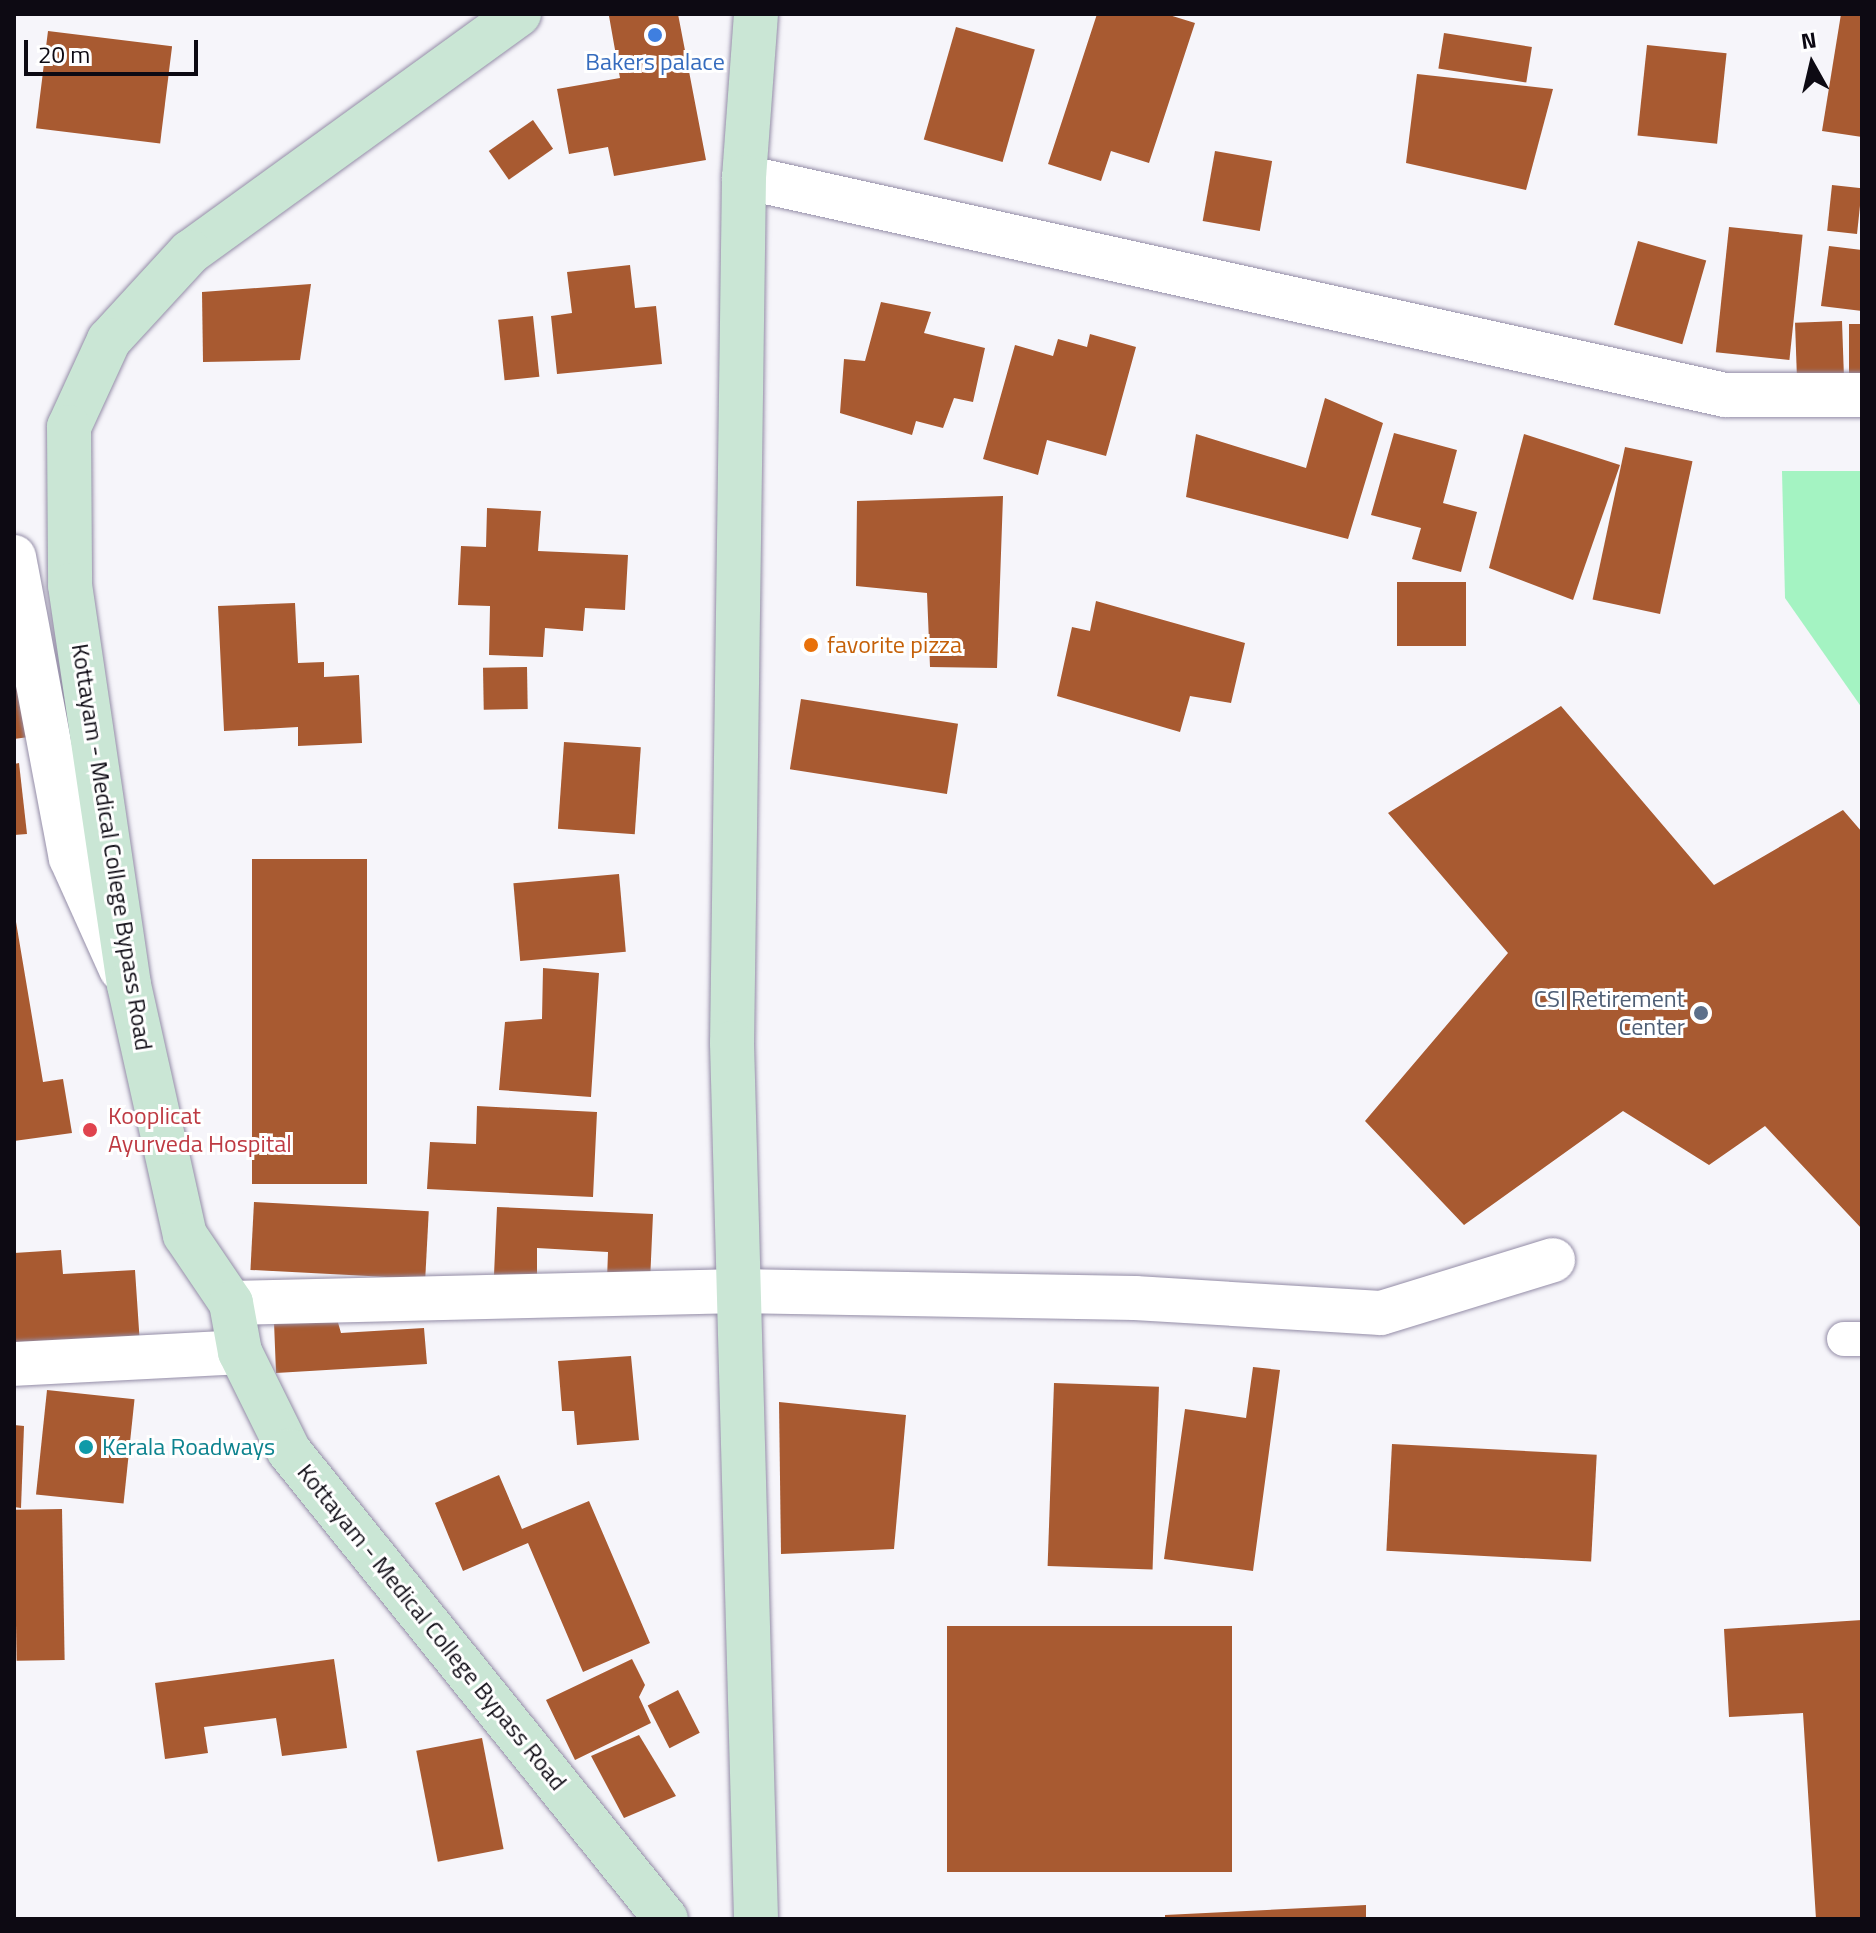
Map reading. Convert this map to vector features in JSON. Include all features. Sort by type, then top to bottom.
[{"type":"main road","name":"Kottayam - Medical College Bypass Road","points":[[519,14],[190,252],[109,340],[69,427],[70,585],[129,985],[185,1235],[231,1303],[240,1352],[289,1451],[666,1919]]},
{"type":"main road","points":[[756,14],[744,177],[732,1043],[735,1291],[756,1919]]},
{"type":"street","points":[[744,177],[1725,395],[1862,395]]},
{"type":"street","points":[[14,557],[71,858],[129,985]]},
{"type":"street","points":[[231,1303],[735,1291],[1135,1298],[1381,1313],[1553,1260]]},
{"type":"street","points":[[14,1364],[240,1352]]},
{"type":"green space","points":[[1782,471],[1862,471],[1862,708],[1785,598]]},
{"type":"building","points":[[678,14],[706,160],[614,176],[608,147],[569,154],[557,89],[620,78],[609,16]]},
{"type":"building","points":[[1097,14],[1166,14],[1195,23],[1149,163],[1111,151],[1101,181],[1048,164]]},
{"type":"building","points":[[1841,14],[1862,14],[1862,137],[1822,131]]},
{"type":"building","points":[[956,27],[1035,50],[1003,162],[924,139]]},
{"type":"building","points":[[48,31],[172,46],[160,144],[36,128]]},
{"type":"building","points":[[1444,33],[1532,47],[1526,82],[1438,69]]},
{"type":"building","points":[[1647,45],[1727,53],[1717,144],[1637,136]]},
{"type":"building","points":[[1417,74],[1553,89],[1526,190],[1406,163]]},
{"type":"building","points":[[533,120],[553,149],[509,180],[489,151]]},
{"type":"building","points":[[1215,151],[1272,161],[1260,231],[1203,221]]},
{"type":"building","points":[[1832,185],[1862,188],[1857,234],[1827,231]]},
{"type":"building","points":[[1729,227],[1803,235],[1789,360],[1716,352]]},
{"type":"building","points":[[1638,241],[1706,261],[1682,344],[1614,325]]},
{"type":"building","points":[[1829,246],[1862,250],[1862,311],[1821,306]]},
{"type":"building","points":[[630,265],[635,308],[656,306],[662,364],[557,374],[551,316],[572,313],[567,272]]},
{"type":"building","points":[[311,284],[300,360],[203,362],[202,292]]},
{"type":"building","points":[[881,302],[931,312],[924,333],[985,348],[973,402],[954,398],[943,428],[916,421],[912,435],[840,413],[844,359],[865,361]]},
{"type":"building","points":[[533,316],[539,377],[505,380],[498,320]]},
{"type":"building","points":[[1842,321],[1844,382],[1797,384],[1795,323]]},
{"type":"building","points":[[1849,324],[1862,324],[1862,381],[1849,381]]},
{"type":"building","points":[[1090,334],[1136,347],[1106,456],[1047,440],[1038,475],[983,459],[1015,345],[1053,356],[1058,339],[1087,347]]},
{"type":"building","points":[[1325,398],[1383,423],[1348,539],[1186,497],[1196,434],[1306,468]]},
{"type":"building","points":[[1394,433],[1457,450],[1443,503],[1477,512],[1461,572],[1412,559],[1421,528],[1371,515]]},
{"type":"building","points":[[1524,434],[1620,465],[1573,600],[1489,568]]},
{"type":"building","points":[[1625,447],[1692,461],[1660,614],[1593,600]]},
{"type":"building","points":[[1003,496],[997,668],[930,667],[927,593],[856,586],[857,501]]},
{"type":"building","points":[[487,508],[541,511],[538,551],[628,555],[625,610],[585,608],[583,631],[545,628],[543,657],[489,655],[490,606],[458,605],[461,546],[486,547]]},
{"type":"building","points":[[1397,582],[1466,582],[1466,646],[1397,646]]},
{"type":"building","points":[[1096,601],[1245,643],[1231,703],[1190,696],[1180,732],[1057,696],[1072,627],[1090,631]]},
{"type":"building","points":[[295,603],[298,663],[324,662],[324,677],[359,675],[362,743],[298,746],[298,727],[224,731],[218,606]]},
{"type":"building","points":[[14,612],[36,736],[14,739]]},
{"type":"building","points":[[527,667],[528,709],[484,710],[483,668]]},
{"type":"building","points":[[801,699],[958,724],[947,794],[790,769]]},
{"type":"building","points":[[1561,706],[1714,885],[1843,810],[1862,832],[1862,1229],[1765,1126],[1709,1165],[1623,1111],[1464,1225],[1365,1121],[1508,953],[1388,813]]},
{"type":"building","points":[[564,742],[641,747],[635,834],[558,829]]},
{"type":"building","points":[[19,763],[27,834],[14,835],[14,764]]},
{"type":"building","points":[[252,859],[367,859],[367,1184],[252,1184]]},
{"type":"building","points":[[619,874],[626,952],[520,961],[513,883]]},
{"type":"building","name":"Kooplicat Ayurveda Hospital","points":[[14,910],[43,1082],[63,1079],[72,1133],[14,1141]]},
{"type":"building","points":[[543,968],[599,973],[591,1097],[499,1090],[505,1022],[542,1019]]},
{"type":"building","points":[[477,1106],[597,1112],[593,1197],[427,1189],[430,1142],[476,1144]]},
{"type":"building","points":[[254,1202],[429,1211],[425,1279],[250,1270]]},
{"type":"building","points":[[497,1207],[653,1214],[650,1282],[607,1280],[608,1252],[537,1248],[537,1277],[494,1275]]},
{"type":"building","points":[[61,1250],[63,1274],[135,1270],[140,1345],[14,1353],[14,1253]]},
{"type":"building","points":[[337,1319],[341,1333],[424,1328],[427,1364],[276,1373],[274,1322]]},
{"type":"building","points":[[631,1356],[639,1440],[577,1445],[574,1411],[562,1411],[558,1361]]},
{"type":"building","points":[[1253,1367],[1280,1370],[1253,1571],[1164,1559],[1185,1409],[1246,1418]]},
{"type":"building","points":[[1054,1383],[1159,1387],[1153,1570],[1048,1566]]},
{"type":"building","name":"Kerala Roadways","points":[[47,1390],[135,1399],[124,1504],[36,1494]]},
{"type":"building","points":[[779,1402],[906,1415],[894,1549],[781,1554]]},
{"type":"building","points":[[14,1425],[24,1426],[21,1508],[14,1507]]},
{"type":"building","points":[[1392,1444],[1597,1455],[1591,1562],[1386,1551]]},
{"type":"building","points":[[499,1475],[522,1529],[589,1501],[650,1643],[583,1672],[528,1543],[463,1571],[435,1503]]},
{"type":"building","points":[[62,1509],[65,1660],[17,1661],[14,1510]]},
{"type":"building","points":[[1862,1620],[1862,1919],[1816,1919],[1803,1713],[1729,1717],[1724,1629]]},
{"type":"building","points":[[947,1626],[1232,1626],[1232,1872],[947,1872]]},
{"type":"building","points":[[334,1659],[347,1748],[282,1756],[276,1718],[204,1727],[208,1753],[165,1759],[155,1683]]},
{"type":"building","points":[[632,1659],[645,1685],[639,1697],[651,1723],[575,1760],[546,1700]]},
{"type":"building","points":[[678,1690],[700,1733],[669,1748],[648,1705]]},
{"type":"building","points":[[639,1735],[676,1796],[624,1818],[591,1756]]},
{"type":"building","points":[[482,1738],[504,1849],[438,1862],[416,1751]]},
{"type":"building","points":[[1366,1905],[1366,1919],[1165,1919],[1165,1915]]},
{"type":"place","name":"Bakers palace","points":[[655,35]]},
{"type":"place","name":"favorite pizza","points":[[811,645]]},
{"type":"place","name":"CSI Retirement Center","points":[[1701,1013]]},
{"type":"place","name":"Kooplicat Ayurveda Hospital","points":[[90,1130]]},
{"type":"place","name":"Kerala Roadways","points":[[86,1447]]}]
